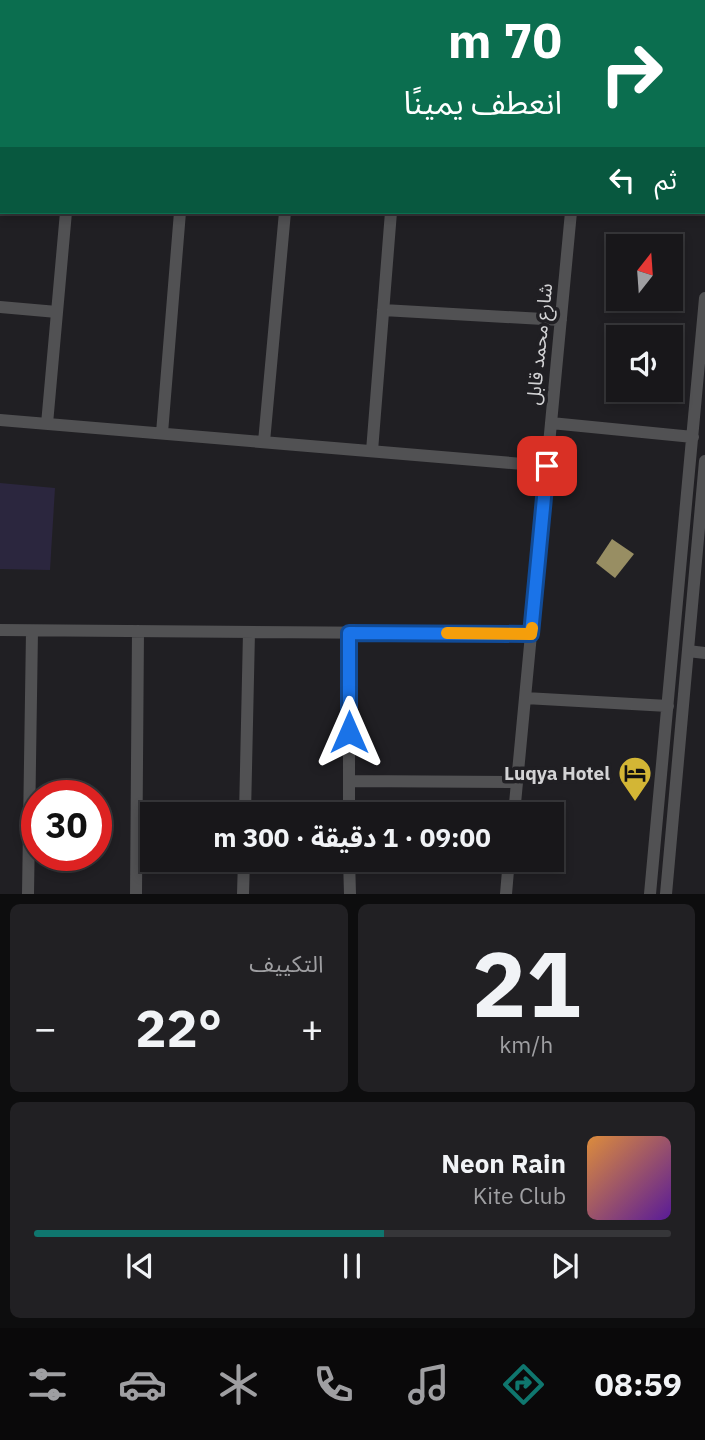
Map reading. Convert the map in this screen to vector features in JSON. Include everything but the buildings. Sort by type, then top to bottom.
[{"type":"street","points":[[47,424],[66,214]]},
{"type":"street","points":[[162,433],[180,214]]},
{"type":"street","points":[[264,442],[285,214]]},
{"type":"street","points":[[372,451],[391,214]]},
{"type":"street","name":"شارع محمد قابل","points":[[515,802],[572,214]]},
{"type":"street","points":[[650,894],[705,298]]},
{"type":"street","points":[[0,307],[57,312]]},
{"type":"street","points":[[383,310],[561,320]]},
{"type":"street","points":[[0,420],[547,466]]},
{"type":"street","points":[[551,422],[693,437]]},
{"type":"street","points":[[666,894],[705,461]]},
{"type":"street","points":[[0,631],[531,634]]},
{"type":"street","points":[[29,894],[32,631]]},
{"type":"street","points":[[135,894],[138,631]]},
{"type":"street","points":[[245,802],[249,632]]},
{"type":"street","points":[[349,633],[349,802]]},
{"type":"street","points":[[688,651],[705,653]]},
{"type":"street","points":[[525,698],[668,706]]},
{"type":"street","points":[[349,781],[517,782]]},
{"type":"street","points":[[658,812],[673,814]]},
{"type":"street","points":[[243,894],[244,872]]},
{"type":"street","points":[[349,872],[349,894]]},
{"type":"street","points":[[506,894],[508,872]]},
{"type":"shaded area","points":[[0,483],[55,488],[50,570],[0,569]]},
{"type":"slow traffic","points":[[447,633],[531,634],[532,628]]},
{"type":"place","name":"Luqya Hotel","points":[[635,803]]},
{"type":"route","points":[[349,732],[349,633],[531,634],[547,466]]}]
